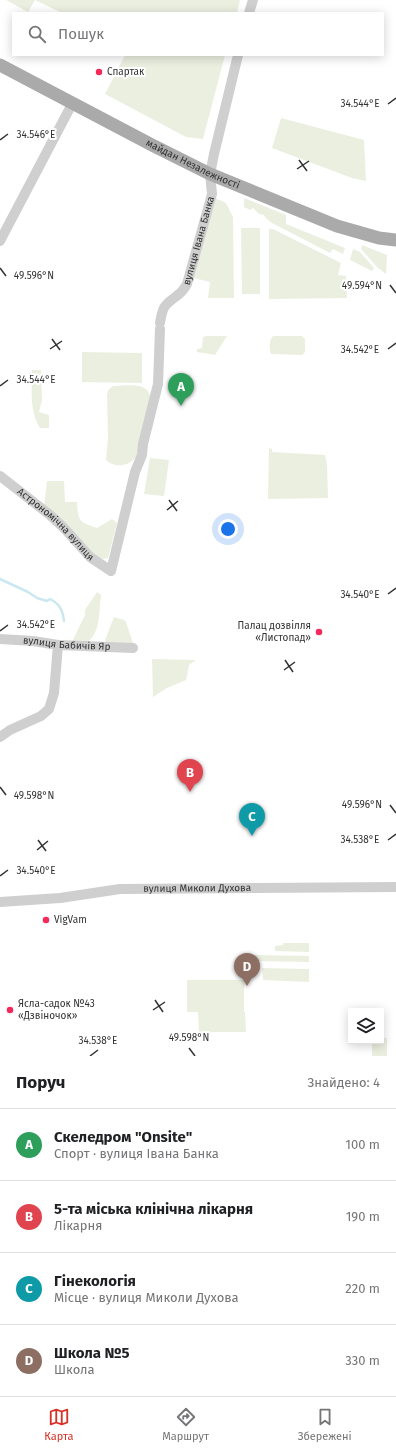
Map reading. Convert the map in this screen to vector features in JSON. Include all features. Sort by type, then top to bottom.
[{"type":"main road","name":"майдан Незалежності","points":[[0,65],[72,104],[210,174],[337,226],[379,238],[396,240]]},
{"type":"street","points":[[249,12],[253,0]]},
{"type":"street","name":"вулиця Івана Банка","points":[[111,571],[135,472],[142,455],[142,444],[158,384],[160,326],[162,314],[165,305],[180,295],[186,284],[212,194],[210,174],[238,56]]},
{"type":"street","points":[[0,241],[72,104]]},
{"type":"street","name":"Астрономічна вулиця","points":[[0,476],[50,515],[90,557],[111,571]]},
{"type":"street","name":"вулиця Бабичів Яр","points":[[0,639],[33,641],[58,645],[133,648]]},
{"type":"street","points":[[0,737],[10,730],[41,716],[48,709],[54,693],[58,645]]},
{"type":"street","name":"вулиця Миколи Духова","points":[[0,902],[60,898],[120,889],[396,887]]},
{"type":"shaded area","points":[[6,0],[35,0],[28,12]]},
{"type":"shaded area","points":[[35,0],[240,0],[237,12],[60,12]]},
{"type":"shaded area","points":[[124,56],[225,56],[203,139],[186,137],[105,94]]},
{"type":"shaded area","points":[[281,118],[364,140],[366,181],[352,178],[272,148]]},
{"type":"shaded area","points":[[215,198],[226,203],[233,217],[234,298],[208,298],[210,282],[194,278]]},
{"type":"shaded area","points":[[244,198],[286,215],[286,224],[345,248],[343,254],[333,249],[330,253],[272,223],[253,208],[250,210],[244,207]]},
{"type":"shaded area","points":[[241,228],[260,228],[260,294],[242,294]]},
{"type":"shaded area","points":[[269,229],[273,229],[341,263],[338,275],[346,276],[347,298],[269,299]]},
{"type":"shaded area","points":[[362,245],[387,255],[386,274],[377,267],[361,249]]},
{"type":"shaded area","points":[[353,249],[360,252],[374,268],[372,271],[350,260]]},
{"type":"shaded area","points":[[227,336],[215,355],[197,352],[197,349],[202,348],[203,337]]},
{"type":"shaded area","points":[[273,336],[302,336],[305,339],[305,352],[302,355],[271,354],[270,344]]},
{"type":"shaded area","points":[[82,352],[142,353],[142,383],[82,382]]},
{"type":"shaded area","points":[[32,370],[41,370],[42,400],[39,412],[49,415],[49,428],[40,428],[36,421],[32,399]]},
{"type":"shaded area","points":[[113,386],[141,386],[148,392],[150,397],[137,456],[130,462],[122,465],[114,465],[106,460],[108,438],[107,394],[109,389]]},
{"type":"shaded area","points":[[269,448],[272,449],[272,452],[325,455],[327,464],[328,498],[268,499]]},
{"type":"shaded area","points":[[150,458],[169,460],[164,496],[144,494]]},
{"type":"shaded area","points":[[47,481],[64,481],[65,502],[77,502],[79,517],[86,524],[97,528],[112,519],[117,523],[108,558],[103,559],[94,555],[44,507]]},
{"type":"shaded area","points":[[97,592],[101,595],[95,633],[87,642],[81,644],[71,644],[85,615],[85,610]]},
{"type":"shaded area","points":[[114,617],[126,622],[134,646],[106,643],[105,640]]},
{"type":"shaded area","points":[[152,659],[196,660],[189,665],[186,680],[167,688],[153,697]]},
{"type":"shaded area","points":[[283,943],[309,943],[309,952],[275,951],[275,946],[283,945]]},
{"type":"shaded area","points":[[248,955],[309,956],[309,962],[248,961]]},
{"type":"shaded area","points":[[262,968],[309,969],[309,982],[263,980]]},
{"type":"shaded area","points":[[187,980],[244,980],[244,1012],[246,1032],[199,1032],[198,1012],[187,1012]]},
{"type":"shaded area","points":[[384,1038],[387,1038],[387,1056],[372,1056],[372,1044],[384,1044]]},
{"type":"waterway","points":[[0,579],[28,592],[37,598],[47,601],[50,599],[60,608],[64,621]]},
{"type":"place","name":"Спартак","points":[[99,72]]},
{"type":"place","name":"Скеледром \"Onsite\"","points":[[181,406]]},
{"type":"place","name":"Палац дозвілля «Листопад»","points":[[319,632]]},
{"type":"place","name":"5-та міська клінічна лікарня","points":[[190,792]]},
{"type":"place","name":"Гінекологія","points":[[252,836]]},
{"type":"place","name":"VigVam","points":[[46,920]]},
{"type":"place","name":"Школа №5","points":[[247,986]]},
{"type":"place","name":"Ясла-садок №43 «Дзвіночок»","points":[[10,1010]]}]
